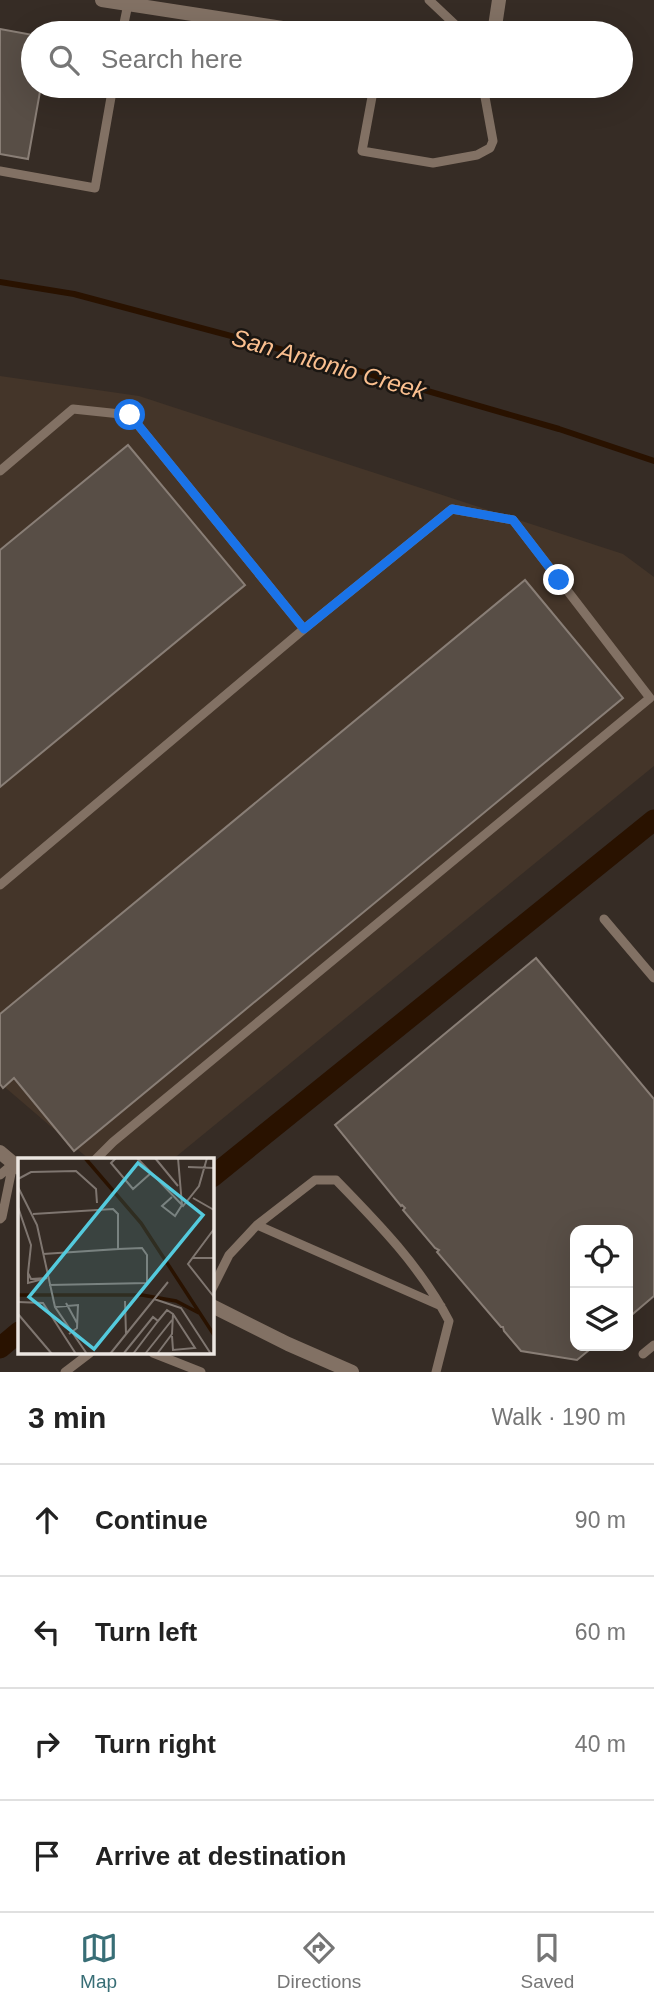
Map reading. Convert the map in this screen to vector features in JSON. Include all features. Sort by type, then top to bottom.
[{"type":"street","points":[[102,0],[238,21]]},
{"type":"street","points":[[496,21],[499,0]]},
{"type":"street","points":[[0,1152],[16,1166]]},
{"type":"street","points":[[214,1307],[352,1372]]},
{"type":"lane","points":[[429,0],[451,21]]},
{"type":"lane","points":[[124,21],[128,4]]},
{"type":"lane","points":[[0,171],[95,188],[111,98]]},
{"type":"lane","points":[[372,98],[362,151],[433,163],[477,155],[490,148],[493,141],[485,98]]},
{"type":"lane","points":[[0,471],[73,409],[130,415],[304,629]]},
{"type":"lane","points":[[0,885],[304,629],[452,509],[513,520],[650,698],[97,1158]]},
{"type":"lane","points":[[604,919],[654,978]]},
{"type":"lane","points":[[0,1175],[16,1166]]},
{"type":"lane","points":[[0,1219],[16,1166]]},
{"type":"lane","points":[[214,1285],[229,1255],[257,1225],[315,1180],[336,1180],[394,1240],[449,1321],[436,1372]]},
{"type":"lane","points":[[257,1225],[441,1306]]},
{"type":"lane","points":[[643,1354],[654,1345]]},
{"type":"lane","points":[[65,1372],[89,1354]]},
{"type":"lane","points":[[156,1354],[201,1372]]},
{"type":"shaded area","points":[[0,376],[139,396],[623,554],[654,577],[654,766],[174,1158],[88,1158],[0,1083]]},
{"type":"building","points":[[0,29],[21,33],[21,98],[39,98],[28,159],[0,154]]},
{"type":"building","points":[[128,445],[245,585],[0,787],[0,550]]},
{"type":"building","points":[[525,580],[623,698],[74,1151],[14,1078],[3,1088],[0,1084],[0,1014]]},
{"type":"building","points":[[536,958],[654,1099],[654,1296],[633,1314],[633,1225],[570,1225],[570,1351],[588,1351],[577,1360],[521,1351],[335,1125]]},
{"type":"waterway","name":"San Antonio Creek","points":[[0,282],[74,294],[317,359],[559,429],[654,461]]},
{"type":"waterway","points":[[214,1175],[654,820]]},
{"type":"waterway","points":[[0,1348],[18,1333]]},
{"type":"route","points":[[130,415],[304,629],[452,509],[513,520],[559,580]]}]
